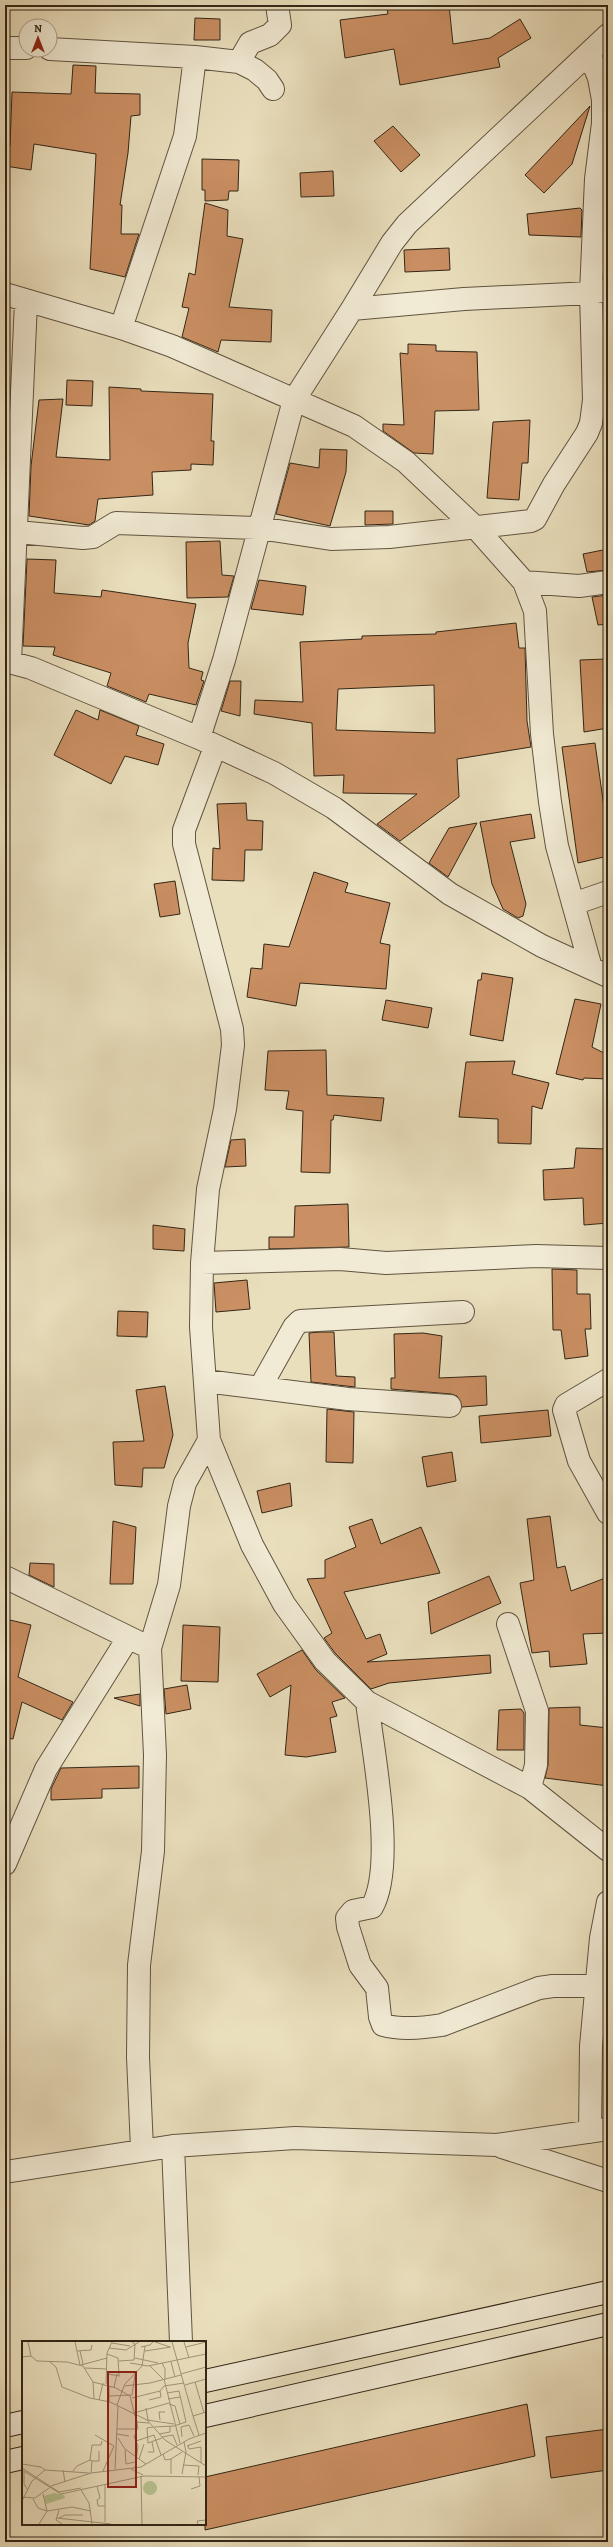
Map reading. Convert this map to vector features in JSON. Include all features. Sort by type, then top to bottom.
[{"type":"street","points":[[239,62],[250,43],[277,31],[280,25],[277,5]]},
{"type":"street","points":[[608,35],[407,224],[392,243],[294,400],[224,660],[207,742],[184,830],[184,844],[232,1029],[233,1045],[225,1108],[208,1189],[202,1263],[201,1327],[209,1440],[252,1544],[284,1604],[325,1661],[367,1702],[530,1788],[608,1850]]},
{"type":"street","points":[[5,48],[18,48]]},
{"type":"street","points":[[58,49],[195,57],[239,62],[255,70],[267,80],[273,89]]},
{"type":"street","points":[[17,532],[83,538],[93,537],[116,523],[187,524],[259,528],[331,539],[389,537],[477,528],[532,521],[535,519],[557,478],[588,432],[591,423],[594,400],[599,292],[596,179],[603,123],[603,100],[599,78],[589,53]]},
{"type":"street","points":[[121,328],[185,136],[195,57]]},
{"type":"street","points":[[352,309],[464,299],[599,292]]},
{"type":"street","points":[[5,294],[26,302],[121,328],[172,346],[354,426],[406,462],[477,528],[524,582],[535,611],[542,734],[550,802],[558,846],[573,904],[600,972]]},
{"type":"street","points":[[26,302],[17,532],[7,661],[30,668],[207,742],[274,773],[334,808],[450,894],[542,946],[600,972]]},
{"type":"street","points":[[524,582],[579,586],[608,582]]},
{"type":"street","points":[[573,904],[608,892]]},
{"type":"street","points":[[202,1263],[340,1259],[386,1263],[536,1256],[608,1258]]},
{"type":"street","points":[[261,1386],[294,1327],[300,1321],[463,1312]]},
{"type":"street","points":[[608,1380],[566,1405],[564,1410],[579,1461],[608,1512]]},
{"type":"street","points":[[205,1381],[261,1386],[348,1399],[450,1406]]},
{"type":"street","points":[[142,2149],[138,2057],[139,1965],[153,1851],[155,1755],[150,1648],[169,1585],[179,1506],[185,1483],[209,1440]]},
{"type":"street","points":[[5,1577],[150,1648]]},
{"type":"street","points":[[508,1624],[537,1711],[536,1765],[530,1788]]},
{"type":"street","points":[[5,1864],[46,1769],[128,1638]]},
{"type":"street","points":[[367,1702],[384,1843],[378,1896],[372,1907],[353,1911],[347,1918],[348,1927],[360,1965],[377,1988],[380,2017],[383,2025],[392,2028],[428,2027],[442,2024],[538,1988],[553,1986],[595,1986]]},
{"type":"street","points":[[5,2172],[142,2149],[173,2146],[295,2138],[497,2145],[599,2130],[590,2046],[595,1986],[605,1912],[608,1902]]},
{"type":"street","points":[[497,2145],[608,2181]]},
{"type":"street","points":[[173,2146],[181,2341]]},
{"type":"street","points":[[206,2381],[356,2346],[608,2292]]},
{"type":"street","points":[[206,2416],[608,2324]]},
{"type":"street","points":[[356,2346],[367,2378]]},
{"type":"street","points":[[5,2426],[22,2422]]},
{"type":"street","points":[[5,2462],[22,2458]]},
{"type":"building","points":[[386,5],[449,5],[453,44],[490,38],[520,19],[531,38],[498,58],[500,67],[400,85],[394,49],[345,58],[340,20],[388,14]]},
{"type":"building","points":[[195,18],[220,19],[220,40],[194,40]]},
{"type":"building","points":[[73,65],[96,66],[95,93],[140,94],[140,115],[131,116],[128,153],[120,205],[122,205],[121,234],[139,234],[125,277],[90,269],[96,154],[34,144],[31,170],[5,166],[5,145],[10,146],[12,92],[71,94]]},
{"type":"building","points":[[590,106],[572,164],[544,193],[525,175]]},
{"type":"building","points":[[393,126],[420,155],[401,172],[374,141]]},
{"type":"building","points":[[202,159],[239,160],[238,191],[229,191],[228,200],[205,201],[205,190],[202,190]]},
{"type":"building","points":[[333,171],[334,196],[301,197],[300,173]]},
{"type":"building","points":[[205,203],[228,210],[227,236],[243,239],[229,307],[272,310],[271,342],[221,340],[218,352],[182,337],[189,308],[182,307],[189,273],[195,275]]},
{"type":"building","points":[[580,208],[582,210],[581,237],[529,235],[527,214]]},
{"type":"building","points":[[608,210],[608,238],[606,238]]},
{"type":"building","points":[[449,248],[450,270],[405,272],[404,250]]},
{"type":"building","points":[[408,344],[436,345],[436,351],[477,352],[479,410],[435,411],[433,454],[414,453],[383,431],[383,424],[404,425],[400,353],[408,354]]},
{"type":"building","points":[[67,380],[93,381],[92,406],[66,405]]},
{"type":"building","points":[[109,387],[141,389],[141,391],[213,394],[211,441],[214,441],[213,465],[191,464],[191,470],[152,472],[153,495],[98,499],[95,521],[89,525],[29,516],[31,466],[39,400],[63,399],[56,457],[110,460]]},
{"type":"building","points":[[530,420],[528,463],[522,463],[519,500],[487,498],[493,422]]},
{"type":"building","points":[[320,449],[347,450],[346,472],[330,526],[276,514],[290,463],[319,468]]},
{"type":"building","points":[[365,511],[393,511],[393,524],[365,525]]},
{"type":"building","points":[[220,541],[222,575],[234,576],[228,597],[187,598],[186,542]]},
{"type":"building","points":[[608,549],[608,570],[587,572],[583,554]]},
{"type":"building","points":[[27,559],[56,560],[54,593],[101,597],[102,590],[196,604],[188,643],[189,668],[203,672],[201,680],[204,681],[196,705],[149,694],[146,702],[107,686],[111,673],[53,655],[55,647],[23,646]]},
{"type":"building","points":[[259,580],[306,586],[303,615],[251,609]]},
{"type":"building","points":[[608,595],[608,624],[598,625],[592,597]]},
{"type":"building","points":[[516,623],[519,648],[525,648],[527,721],[531,747],[457,759],[459,797],[400,841],[377,824],[417,794],[343,793],[344,775],[314,776],[312,723],[254,714],[255,700],[303,702],[300,642],[362,639],[362,636],[436,634],[436,632]],"holes":[[[434,685],[435,733],[336,730],[338,689]]]},
{"type":"building","points":[[606,659],[608,728],[584,732],[580,660]]},
{"type":"building","points":[[230,681],[241,681],[240,716],[221,711]]},
{"type":"building","points":[[76,710],[98,720],[100,710],[139,726],[136,735],[164,744],[158,765],[125,756],[111,784],[54,755]]},
{"type":"building","points":[[595,743],[608,836],[608,856],[578,863],[562,747]]},
{"type":"building","points":[[246,803],[247,820],[263,821],[262,850],[245,850],[244,881],[212,880],[213,848],[220,849],[217,804]]},
{"type":"building","points":[[531,814],[535,838],[510,842],[526,904],[523,916],[518,918],[503,909],[492,884],[480,822]]},
{"type":"building","points":[[477,823],[448,877],[429,863],[449,828]]},
{"type":"building","points":[[314,872],[348,883],[345,892],[390,903],[380,943],[390,945],[386,989],[300,983],[296,1006],[247,997],[251,968],[262,969],[264,944],[289,947]]},
{"type":"building","points":[[175,881],[180,914],[160,917],[154,884]]},
{"type":"building","points":[[482,973],[513,978],[503,1041],[470,1035],[478,980],[481,980]]},
{"type":"building","points":[[575,999],[601,1004],[592,1047],[608,1055],[608,1079],[584,1078],[583,1080],[556,1074]]},
{"type":"building","points":[[386,1000],[432,1008],[428,1028],[382,1020]]},
{"type":"building","points":[[326,1050],[327,1095],[384,1098],[381,1121],[334,1115],[333,1120],[331,1120],[330,1173],[301,1172],[303,1111],[286,1109],[289,1091],[265,1090],[268,1051]]},
{"type":"building","points":[[515,1061],[512,1074],[549,1083],[542,1109],[532,1106],[531,1144],[498,1143],[498,1119],[459,1117],[466,1062]]},
{"type":"building","points":[[245,1139],[246,1166],[225,1167],[231,1140]]},
{"type":"building","points":[[576,1148],[608,1149],[608,1223],[584,1225],[583,1198],[544,1200],[543,1170],[574,1168]]},
{"type":"building","points":[[348,1204],[349,1247],[269,1249],[269,1237],[294,1237],[295,1206]]},
{"type":"building","points":[[153,1225],[185,1229],[184,1251],[153,1249]]},
{"type":"building","points":[[552,1269],[577,1270],[577,1294],[590,1294],[591,1329],[585,1329],[588,1356],[565,1359],[561,1330],[553,1330]]},
{"type":"building","points":[[247,1280],[250,1309],[216,1312],[214,1283]]},
{"type":"building","points":[[118,1311],[148,1312],[147,1337],[117,1336]]},
{"type":"building","points":[[334,1332],[336,1376],[355,1377],[355,1387],[311,1382],[309,1333]]},
{"type":"building","points":[[423,1333],[442,1336],[439,1378],[486,1376],[487,1405],[462,1407],[457,1396],[451,1394],[391,1389],[391,1378],[395,1378],[394,1334]]},
{"type":"building","points":[[165,1386],[173,1435],[164,1468],[143,1468],[142,1487],[115,1485],[113,1442],[144,1441],[136,1390]]},
{"type":"building","points":[[327,1409],[354,1412],[353,1463],[326,1462]]},
{"type":"building","points":[[548,1410],[551,1436],[481,1443],[479,1416]]},
{"type":"building","points":[[452,1452],[456,1481],[427,1487],[422,1457]]},
{"type":"building","points":[[290,1483],[292,1506],[262,1513],[257,1491]]},
{"type":"building","points":[[550,1516],[557,1568],[565,1566],[571,1591],[608,1577],[608,1633],[583,1634],[587,1664],[550,1667],[549,1651],[532,1653],[520,1583],[534,1580],[527,1519]]},
{"type":"building","points":[[372,1519],[381,1544],[421,1527],[440,1573],[344,1592],[366,1639],[380,1634],[387,1654],[367,1662],[490,1655],[491,1673],[389,1683],[371,1689],[335,1653],[324,1638],[332,1633],[307,1579],[325,1578],[325,1560],[356,1547],[349,1527]]},
{"type":"building","points":[[113,1521],[136,1527],[133,1584],[110,1584]]},
{"type":"building","points":[[30,1563],[54,1564],[54,1587],[29,1575]]},
{"type":"building","points":[[489,1576],[501,1603],[431,1634],[428,1602]]},
{"type":"building","points":[[10,1620],[31,1625],[18,1677],[73,1702],[62,1720],[22,1702],[13,1739],[5,1738],[5,1641]]},
{"type":"building","points":[[183,1625],[220,1627],[218,1682],[181,1681]]},
{"type":"building","points":[[302,1650],[316,1670],[345,1698],[332,1702],[337,1716],[330,1718],[336,1752],[306,1757],[285,1755],[291,1685],[270,1697],[257,1674]]},
{"type":"building","points":[[187,1685],[191,1709],[166,1714],[164,1689]]},
{"type":"building","points":[[140,1694],[140,1706],[114,1698]]},
{"type":"building","points":[[580,1707],[580,1725],[608,1728],[608,1786],[545,1778],[548,1765],[549,1708]]},
{"type":"building","points":[[521,1709],[524,1713],[524,1750],[497,1750],[499,1710]]},
{"type":"building","points":[[139,1766],[139,1788],[102,1789],[102,1798],[51,1800],[51,1789],[61,1768]]},
{"type":"building","points":[[527,2404],[535,2456],[205,2530],[206,2477]]},
{"type":"building","points":[[608,2429],[608,2470],[551,2478],[546,2437]]}]
